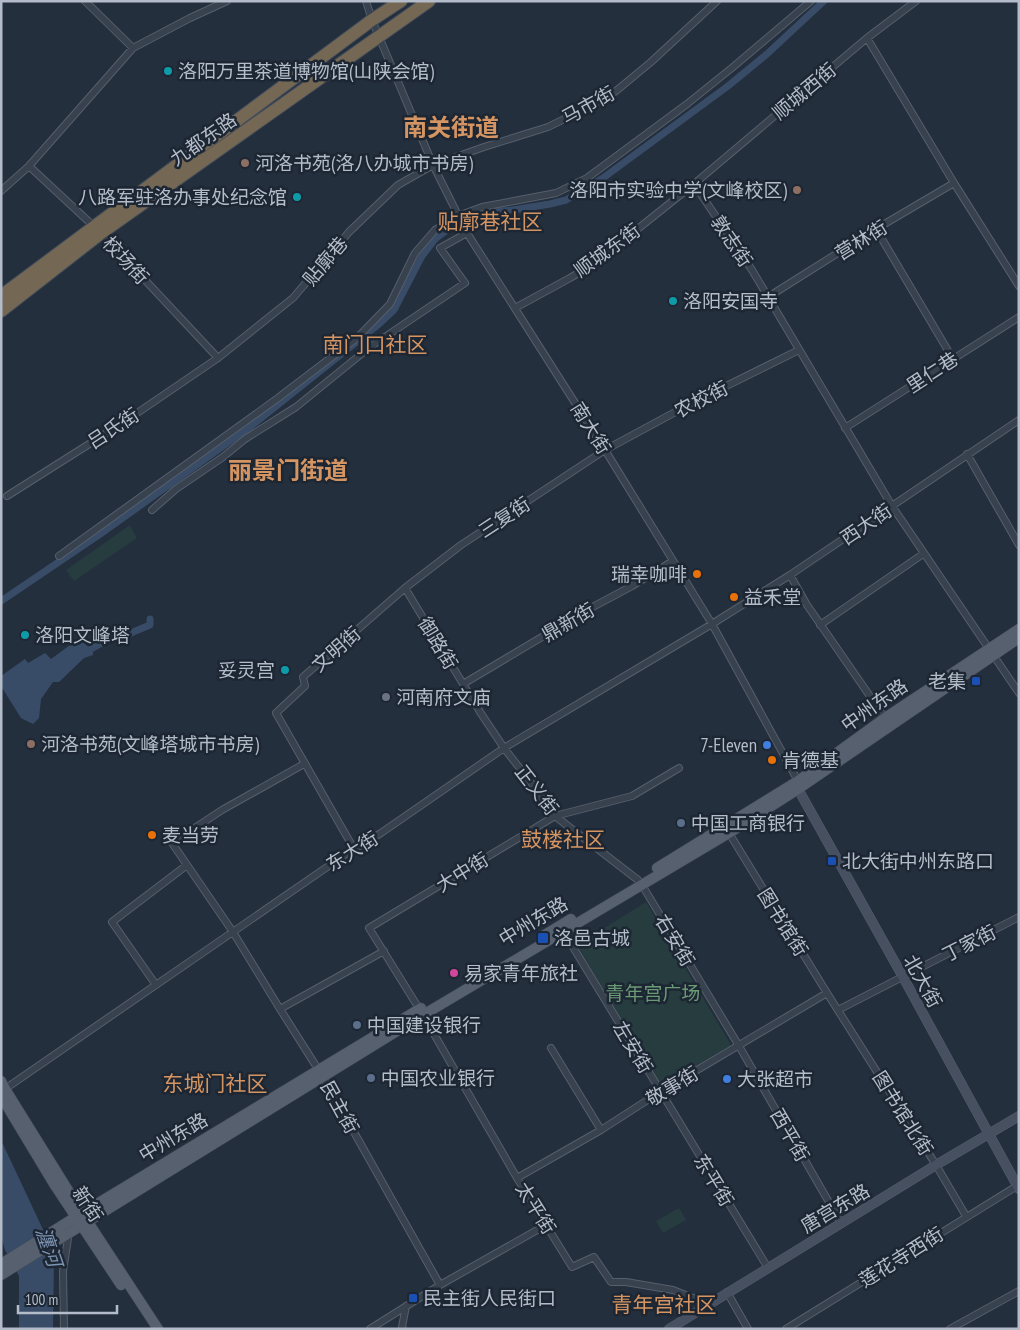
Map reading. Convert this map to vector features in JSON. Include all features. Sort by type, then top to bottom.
[{"type":"highway","name":"九都东路","points":[[1,311],[98,230],[372,20],[400,1]]},
{"type":"highway","name":"九都东路","points":[[2,293],[276,110],[429,1]]},
{"type":"main road","name":"中州东路","points":[[640,882],[729,833],[991,652],[1019,629]]},
{"type":"main road","name":"中州东路","points":[[63,1233],[81,1219],[421,1012],[799,785],[884,718],[991,652],[1019,638]]},
{"type":"main road","name":"新街","points":[[2,1089],[150,1329]]},
{"type":"main road","name":"新街","points":[[81,1219],[158,1329]]},
{"type":"main road","points":[[1,1264],[63,1233]]},
{"type":"main road","points":[[1,1275],[63,1233]]},
{"type":"street","points":[[85,1],[133,48]]},
{"type":"street","points":[[1,191],[29,166],[133,48],[227,1]]},
{"type":"street","name":"南大街","points":[[366,1],[432,166],[467,233],[605,450],[712,624],[799,785]]},
{"type":"street","name":"马市街","points":[[432,166],[548,127],[589,107],[637,74],[717,1]]},
{"type":"street","points":[[59,556],[271,404],[358,336],[390,304],[415,253],[436,230],[458,216],[482,207],[556,194],[587,178],[687,104],[810,1]]},
{"type":"street","name":"顺城西街","points":[[694,184],[867,38],[916,1]]},
{"type":"street","points":[[867,38],[954,184],[1019,286]]},
{"type":"street","name":"校场街","points":[[29,166],[98,230],[218,358]]},
{"type":"street","name":"贴廓巷","points":[[218,358],[293,298],[349,232],[398,185],[432,166]]},
{"type":"street","name":"敦志街","points":[[694,184],[752,270],[892,506],[1019,693]]},
{"type":"street","name":"顺城东街","points":[[515,308],[595,262],[694,184]]},
{"type":"street","name":"营林街","points":[[768,297],[876,229],[954,184]]},
{"type":"street","points":[[876,229],[953,359]]},
{"type":"street","points":[[152,510],[176,489],[223,457],[245,439],[296,407],[370,347],[465,283],[440,248],[467,233]]},
{"type":"street","name":"里仁巷","points":[[845,428],[1019,316]]},
{"type":"street","name":"农校街","points":[[605,450],[692,403],[799,350]]},
{"type":"street","name":"吕氏街","points":[[7,496],[124,422],[218,358]]},
{"type":"street","name":"西大街","points":[[712,624],[790,575],[1019,420]]},
{"type":"street","name":"三复街","points":[[406,588],[461,545],[605,450]]},
{"type":"street","points":[[967,454],[1019,545]]},
{"type":"street","points":[[820,625],[923,554]]},
{"type":"street","name":"鼎新街","points":[[463,684],[588,609],[632,586],[673,561]]},
{"type":"street","points":[[790,575],[820,625],[884,718]]},
{"type":"street","name":"御路街","points":[[406,588],[463,684],[504,748]]},
{"type":"street","name":"文明街","points":[[304,764],[276,714],[305,686],[303,677],[406,588]]},
{"type":"street","name":"东大街","points":[[2,1089],[504,748],[712,624]]},
{"type":"street","name":"正义街","points":[[504,748],[532,784],[552,817],[640,882]]},
{"type":"street","points":[[304,764],[354,849]]},
{"type":"street","name":"民主街","points":[[304,764],[222,810],[172,843],[234,932],[321,1073],[440,1285]]},
{"type":"street","name":"大中街","points":[[369,928],[552,817],[632,796],[680,768]]},
{"type":"street","name":"北大街","points":[[799,785],[906,976],[1018,1184]]},
{"type":"street","name":"图书馆街","points":[[729,833],[838,1010]]},
{"type":"street","points":[[156,985],[112,922],[187,866]]},
{"type":"street","name":"右安街","points":[[640,882],[739,1046]]},
{"type":"street","name":"丁家街","points":[[838,1010],[1019,917]]},
{"type":"street","name":"太平街","points":[[369,928],[572,1267],[594,1257],[611,1282],[626,1282],[673,1290],[708,1304]]},
{"type":"street","name":"左安街","points":[[561,929],[660,1092]]},
{"type":"street","points":[[280,1009],[384,951]]},
{"type":"street","name":"敬事街","points":[[517,1178],[601,1130],[660,1092],[827,993]]},
{"type":"street","name":"图书馆北街","points":[[838,1010],[966,1216]]},
{"type":"street","name":"西平街","points":[[739,1046],[841,1223]]},
{"type":"street","points":[[551,1048],[601,1130]]},
{"type":"street","name":"东平街","points":[[660,1092],[768,1268]]},
{"type":"street","name":"唐宫东路","points":[[669,1329],[1019,1116]]},
{"type":"street","name":"莲花寺西街","points":[[786,1329],[1018,1184]]},
{"type":"street","points":[[370,1329],[440,1285],[546,1225]]},
{"type":"street","points":[[63,1233],[64,1329]]},
{"type":"street","points":[[950,1329],[1019,1291]]},
{"type":"street","points":[[727,1292],[748,1329]]},
{"type":"street","points":[[403,1329],[406,1306]]},
{"type":"green space","points":[[130,525],[137,538],[74,581],[66,570]]},
{"type":"green space","name":"青年宫广场","points":[[646,902],[731,1045],[661,1086],[577,945]]},
{"type":"green space","points":[[679,1208],[686,1220],[663,1233],[656,1221]]},
{"type":"water","points":[[81,637],[86,645],[93,650],[93,655],[84,658],[59,682],[53,682],[41,699],[39,718],[33,724],[21,718],[1,686],[1,676],[25,659],[28,663],[45,653],[51,659]]},
{"type":"water","name":"瀍河","points":[[1,1140],[54,1253],[53,1329],[19,1329],[19,1276],[5,1250],[1,1235]]},
{"type":"waterway","points":[[1,601],[106,530],[250,427],[379,324],[394,310],[422,256],[435,239],[447,230],[486,212],[513,210],[566,200],[603,178],[728,86],[767,54],[824,1]]},
{"type":"waterway","points":[[91,649],[109,639],[123,637],[150,625],[150,619]]},
{"type":"place","name":"洛阳万里茶道博物馆(山陕会馆)","points":[[168,71]]},
{"type":"place","name":"河洛书苑(洛八办城市书房)","points":[[245,163]]},
{"type":"place","name":"洛阳市实验中学(文峰校区)","points":[[797,190]]},
{"type":"place","name":"八路军驻洛办事处纪念馆","points":[[297,197]]},
{"type":"place","name":"洛阳安国寺","points":[[673,301]]},
{"type":"place","name":"瑞幸咖啡","points":[[697,574]]},
{"type":"place","name":"益禾堂","points":[[734,597]]},
{"type":"place","name":"洛阳文峰塔","points":[[25,635]]},
{"type":"place","name":"妥灵宫","points":[[285,670]]},
{"type":"place","name":"老集","points":[[976,681]]},
{"type":"place","name":"河南府文庙","points":[[386,697]]},
{"type":"place","name":"河洛书苑(文峰塔城市书房)","points":[[31,744]]},
{"type":"place","name":"7-Eleven","points":[[767,745]]},
{"type":"place","name":"肯德基","points":[[772,760]]},
{"type":"place","name":"中国工商银行","points":[[681,823]]},
{"type":"place","name":"麦当劳","points":[[152,835]]},
{"type":"place","name":"北大街中州东路口","points":[[832,861]]},
{"type":"place","name":"洛邑古城","points":[[543,938]]},
{"type":"place","name":"易家青年旅社","points":[[454,973]]},
{"type":"place","name":"中国建设银行","points":[[357,1025]]},
{"type":"place","name":"中国农业银行","points":[[371,1078]]},
{"type":"place","name":"大张超市","points":[[727,1079]]},
{"type":"place","name":"民主街人民街口","points":[[413,1298]]},
{"type":"district","name":"南关街道","points":[[451,128]]},
{"type":"district","name":"贴廓巷社区","points":[[490,222]]},
{"type":"district","name":"南门口社区","points":[[375,345]]},
{"type":"district","name":"丽景门街道","points":[[288,471]]},
{"type":"district","name":"鼓楼社区","points":[[563,840]]},
{"type":"district","name":"东城门社区","points":[[215,1084]]},
{"type":"district","name":"青年宫社区","points":[[664,1305]]}]
